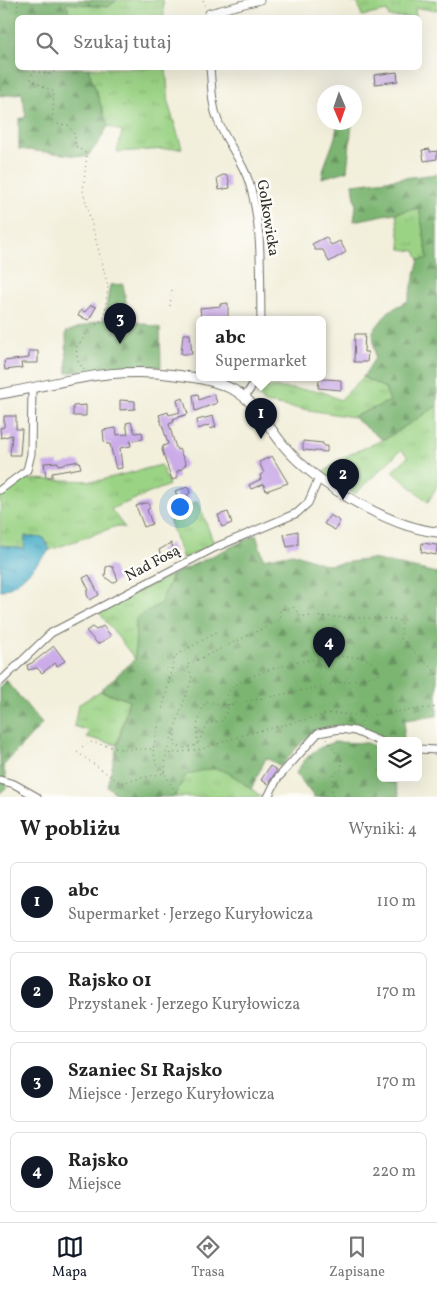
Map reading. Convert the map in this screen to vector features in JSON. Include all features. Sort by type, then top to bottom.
[{"type":"street","points":[[208,15],[219,9],[260,0]]},
{"type":"street","name":"Golkowicka","points":[[210,70],[213,105],[218,121],[242,164],[253,200],[261,254],[261,316]]},
{"type":"street","points":[[0,394],[86,375],[120,371],[168,373],[196,379]]},
{"type":"street","points":[[204,381],[222,385],[245,397],[292,455],[318,478],[398,522],[437,532]]},
{"type":"street","points":[[245,397],[256,381]]},
{"type":"street","points":[[0,490],[27,470],[31,454],[32,387]]},
{"type":"street","name":"Nad Fosą","points":[[0,682],[51,633],[214,548],[297,513],[308,503],[318,478]]},
{"type":"street","points":[[268,797],[277,779],[318,733],[336,729],[355,731],[377,740]]},
{"type":"street","points":[[422,749],[437,750]]},
{"type":"street","points":[[0,780],[14,784],[38,797]]},
{"type":"path","points":[[18,0],[17,10],[19,15]]},
{"type":"path","points":[[56,70],[50,74],[33,71],[31,80],[54,92],[52,124],[68,125],[75,134],[75,146],[87,154],[83,191],[108,286],[104,318],[87,333],[76,348],[78,361],[86,375]]},
{"type":"path","points":[[170,306],[172,290]]},
{"type":"path","points":[[164,773],[166,754],[192,681],[192,675],[187,665],[276,622],[280,619],[280,612],[289,607],[292,607],[300,616],[394,619],[402,622],[401,639],[437,674]]},
{"type":"path","points":[[179,797],[156,764],[154,749],[175,656],[217,632]]},
{"type":"path","points":[[175,729],[175,746],[185,748],[197,745],[208,723],[223,721],[229,705],[226,698],[230,689],[243,680],[261,673],[330,658],[364,658],[375,664],[379,674],[229,705],[204,702],[197,725],[197,745]]},
{"type":"path","points":[[166,754],[202,749],[240,736],[331,713],[364,716],[437,707]]},
{"type":"path","points":[[355,731],[364,716]]},
{"type":"path","points":[[332,797],[333,775],[342,769],[341,760],[334,748],[326,741],[336,729]]},
{"type":"path","points":[[82,747],[91,742],[119,749],[154,749]]},
{"type":"path","points":[[77,752],[120,783],[164,773]]},
{"type":"green space","points":[[0,0],[117,0],[108,7],[66,3],[69,15],[15,15],[15,70],[89,70],[108,126],[99,142],[87,157],[19,149],[19,119],[26,117],[22,93],[0,96]]},
{"type":"green space","points":[[117,0],[163,0],[164,15],[69,15],[65,2],[108,7]]},
{"type":"green space","points":[[350,0],[437,0],[437,10],[415,8],[416,15],[388,15],[387,11],[362,15],[358,3],[351,2]]},
{"type":"green space","points":[[89,70],[166,70],[169,106],[182,148],[117,152],[122,132],[108,126]]},
{"type":"green space","points":[[336,130],[351,130],[347,171],[322,178],[325,164]]},
{"type":"green space","points":[[437,174],[437,406],[387,438],[381,439],[353,417],[390,401],[385,388],[363,377],[375,358],[373,331],[389,311],[408,301],[419,260],[428,259],[419,208],[354,221],[356,206],[353,184]]},
{"type":"green space","points":[[419,208],[428,259],[419,260],[415,251],[401,249],[396,213]]},
{"type":"green space","points":[[123,284],[129,320],[160,328],[161,367],[119,366],[67,373],[66,332],[104,319],[110,285]]},
{"type":"green space","points":[[363,377],[385,388],[390,401],[353,417],[265,403],[254,391],[255,386],[321,391],[340,400]]},
{"type":"green space","points":[[437,406],[437,486],[428,502],[392,471],[408,457],[401,450],[355,494],[322,473],[348,455],[387,438]]},
{"type":"green space","points":[[161,465],[169,485],[111,509],[125,528],[117,526],[50,550],[44,538],[25,537],[24,549],[0,545],[0,493],[22,476],[24,479],[97,481]]},
{"type":"green space","points":[[198,501],[214,544],[183,559],[167,513]]},
{"type":"green space","points":[[256,535],[264,559],[293,553],[327,565],[372,559],[437,573],[437,716],[405,720],[403,737],[384,737],[340,726],[319,730],[309,736],[281,766],[266,758],[251,789],[227,772],[214,769],[186,775],[174,797],[120,797],[107,786],[129,700],[100,691],[135,659],[136,618],[160,604],[172,575]]},
{"type":"green space","points":[[172,575],[160,605],[136,619],[135,659],[98,611]]},
{"type":"green space","points":[[6,680],[42,724],[3,766],[8,786],[0,793],[0,686]]},
{"type":"green space","points":[[100,691],[129,700],[117,745],[87,737],[90,731],[74,726],[78,705]]},
{"type":"green space","points":[[334,742],[368,743],[377,748],[377,782],[395,782],[399,797],[314,797],[296,773],[303,762],[321,747]]},
{"type":"green space","points":[[209,767],[229,772],[262,797],[174,797],[186,775]]},
{"type":"water","points":[[25,536],[44,538],[50,550],[15,584],[0,591],[0,545],[24,549]]},
{"type":"building","points":[[397,72],[398,81],[375,84],[374,75]]},
{"type":"building","points":[[430,149],[430,152],[437,151],[437,159],[424,161],[422,150]]},
{"type":"building","points":[[223,175],[228,176],[230,188],[219,190],[217,178]]},
{"type":"building","points":[[326,237],[331,245],[340,241],[346,252],[329,262],[323,250],[315,250],[312,244]]},
{"type":"building","points":[[228,303],[228,316],[201,316],[200,308],[221,306],[220,304]]},
{"type":"building","points":[[91,305],[96,307],[89,320],[78,316],[81,310],[85,312]]},
{"type":"building","points":[[183,334],[190,334],[192,354],[181,354]]},
{"type":"building","points":[[355,334],[365,334],[364,352],[368,352],[367,362],[354,362]]},
{"type":"building","points":[[29,351],[38,351],[38,363],[21,363],[22,368],[5,370],[4,361],[29,358]]},
{"type":"building","points":[[326,379],[341,380],[341,390],[318,388],[319,381],[326,381]]},
{"type":"building","points":[[198,394],[199,400],[214,394],[217,403],[195,411],[193,395]]},
{"type":"building","points":[[183,398],[188,414],[173,419],[174,422],[169,424],[177,450],[179,449],[186,464],[177,471],[178,478],[172,480],[162,450],[163,446],[168,444],[159,415],[168,412],[169,415],[180,412],[177,400]]},
{"type":"building","points":[[120,400],[135,401],[135,409],[120,410]]},
{"type":"building","points":[[86,405],[86,416],[73,416],[73,406]]},
{"type":"building","points":[[4,416],[16,416],[16,429],[22,429],[20,455],[10,455],[12,435],[1,438],[0,428],[4,427]]},
{"type":"building","points":[[213,416],[216,427],[210,429],[209,425],[198,429],[197,420]]},
{"type":"building","points":[[131,422],[135,433],[142,432],[143,439],[130,441],[131,446],[120,448],[122,468],[116,469],[110,444],[104,441],[103,430],[116,428],[117,435],[128,434],[126,423]]},
{"type":"building","points":[[303,441],[323,443],[323,446],[327,446],[327,452],[303,450]]},
{"type":"building","points":[[272,456],[288,483],[266,491],[264,484],[251,489],[249,485],[261,479],[260,475],[264,473],[259,462]]},
{"type":"building","points":[[79,461],[81,468],[52,473],[52,477],[46,477],[44,463],[58,462],[58,465]]},
{"type":"building","points":[[188,487],[190,493],[187,495],[189,499],[180,503],[175,491]]},
{"type":"building","points":[[148,503],[150,508],[147,510],[152,524],[144,527],[136,506]]},
{"type":"building","points":[[228,512],[232,523],[222,527],[218,515]]},
{"type":"building","points":[[330,515],[340,521],[335,530],[324,524]]},
{"type":"building","points":[[298,531],[298,545],[287,547],[284,534]]},
{"type":"building","points":[[171,543],[175,552],[162,558],[159,550]]},
{"type":"building","points":[[422,543],[437,545],[436,555],[421,552]]},
{"type":"building","points":[[106,567],[113,567],[118,580],[113,583],[105,577]]},
{"type":"building","points":[[89,575],[99,595],[90,600],[87,595],[89,590],[83,578]]},
{"type":"building","points":[[103,626],[111,636],[98,644],[86,631],[92,627],[96,630]]},
{"type":"building","points":[[54,646],[65,661],[57,666],[55,663],[42,673],[37,668],[28,670],[27,665]]},
{"type":"building","points":[[270,766],[277,770],[268,784],[261,780]]},
{"type":"place","name":"Szaniec S1 Rajsko","points":[[120,344]]},
{"type":"place","name":"abc","points":[[261,439]]},
{"type":"place","name":"Rajsko 01","points":[[343,500]]},
{"type":"place","name":"Rajsko","points":[[329,668]]}]
